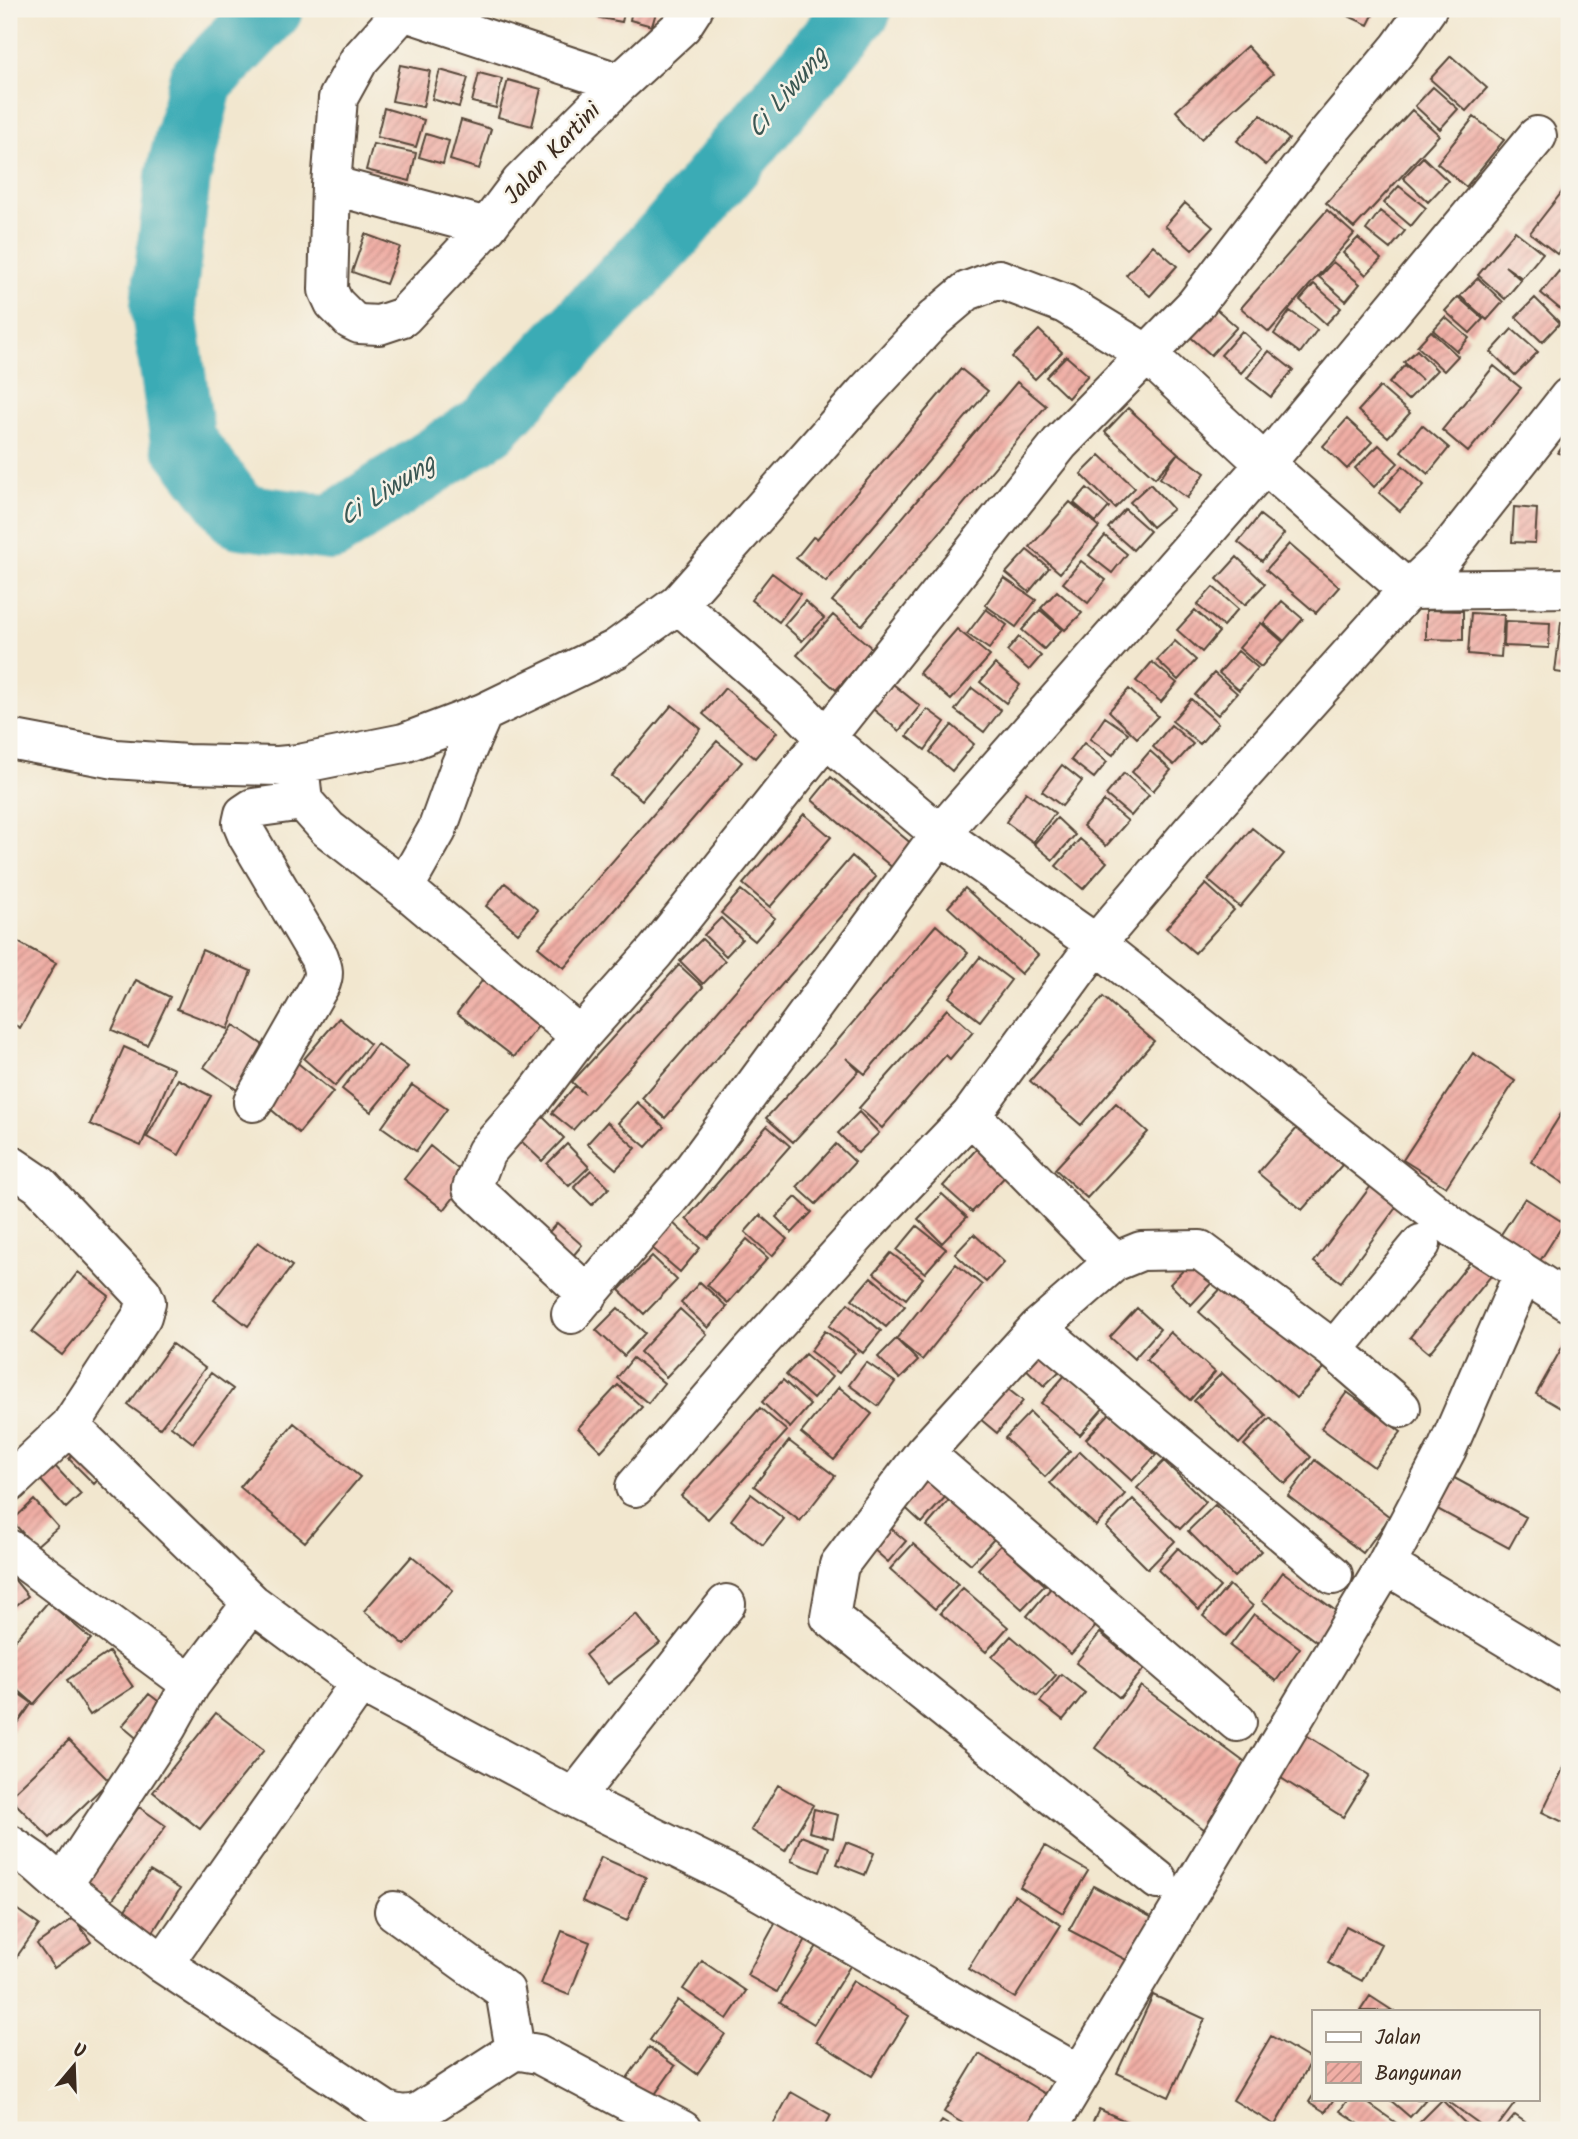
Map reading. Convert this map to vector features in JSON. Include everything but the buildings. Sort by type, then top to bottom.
[{"type":"street","name":"Jalan Kartini","points":[[620,83],[404,10],[359,60],[338,99],[331,185],[328,290],[334,303],[359,324],[379,325],[403,317],[487,227],[521,183],[620,83],[682,26],[693,9]]},
{"type":"street","points":[[1427,9],[1195,305],[1060,443],[655,952],[580,1035],[533,1098],[486,1153],[472,1188],[580,1305],[688,1176],[940,834],[1265,464],[1537,136]]},
{"type":"street","name":"Jalan Kartini","points":[[331,185],[487,227]]},
{"type":"street","points":[[253,1102],[320,985],[323,968],[247,835],[242,822],[244,814],[301,783],[483,713],[616,649],[678,604],[865,393],[934,319],[967,291],[999,279],[1026,288],[1065,304],[1147,354],[1265,464],[1408,590],[1569,589]]},
{"type":"street","points":[[635,1487],[777,1323],[971,1115],[1096,944],[1191,832],[1408,590],[1443,557],[1569,397]]},
{"type":"street","points":[[678,604],[794,705],[827,739],[940,834],[1096,944],[1458,1231],[1569,1302]]},
{"type":"street","points":[[404,888],[437,830],[483,713]]},
{"type":"street","points":[[9,739],[115,759],[187,764],[301,783]]},
{"type":"street","points":[[301,783],[328,829],[404,888],[580,1035]]},
{"type":"street","points":[[971,1115],[1114,1262]]},
{"type":"street","points":[[9,1164],[40,1185],[145,1296],[142,1316],[70,1426],[9,1483]]},
{"type":"street","points":[[1334,1350],[1421,1244]]},
{"type":"street","points":[[1158,1880],[831,1617],[839,1564],[924,1453],[1038,1328],[1114,1262],[1141,1251],[1200,1250],[1334,1350],[1401,1408]]},
{"type":"street","points":[[1047,2130],[1386,1565],[1447,1449],[1522,1274]]},
{"type":"street","points":[[1038,1328],[1333,1575]]},
{"type":"street","points":[[70,1426],[252,1603],[360,1684],[573,1798],[739,1879],[1080,2075]]},
{"type":"street","points":[[924,1453],[1237,1722]]},
{"type":"street","points":[[9,1549],[191,1684]]},
{"type":"street","points":[[1386,1565],[1569,1675]]},
{"type":"street","points":[[62,1886],[167,1727],[191,1684],[252,1603]]},
{"type":"street","points":[[573,1798],[726,1604]]},
{"type":"street","points":[[163,1964],[360,1684]]},
{"type":"street","points":[[9,1844],[163,1964],[385,2110],[407,2115],[419,2112],[515,2050],[538,2054],[682,2130]]},
{"type":"street","points":[[394,1911],[505,1991],[515,2050]]},
{"type":"waterway","name":"Ci Liwung","points":[[270,9],[201,81],[178,177],[163,306],[183,442],[240,516],[331,528],[488,425],[673,230],[859,9]]}]
